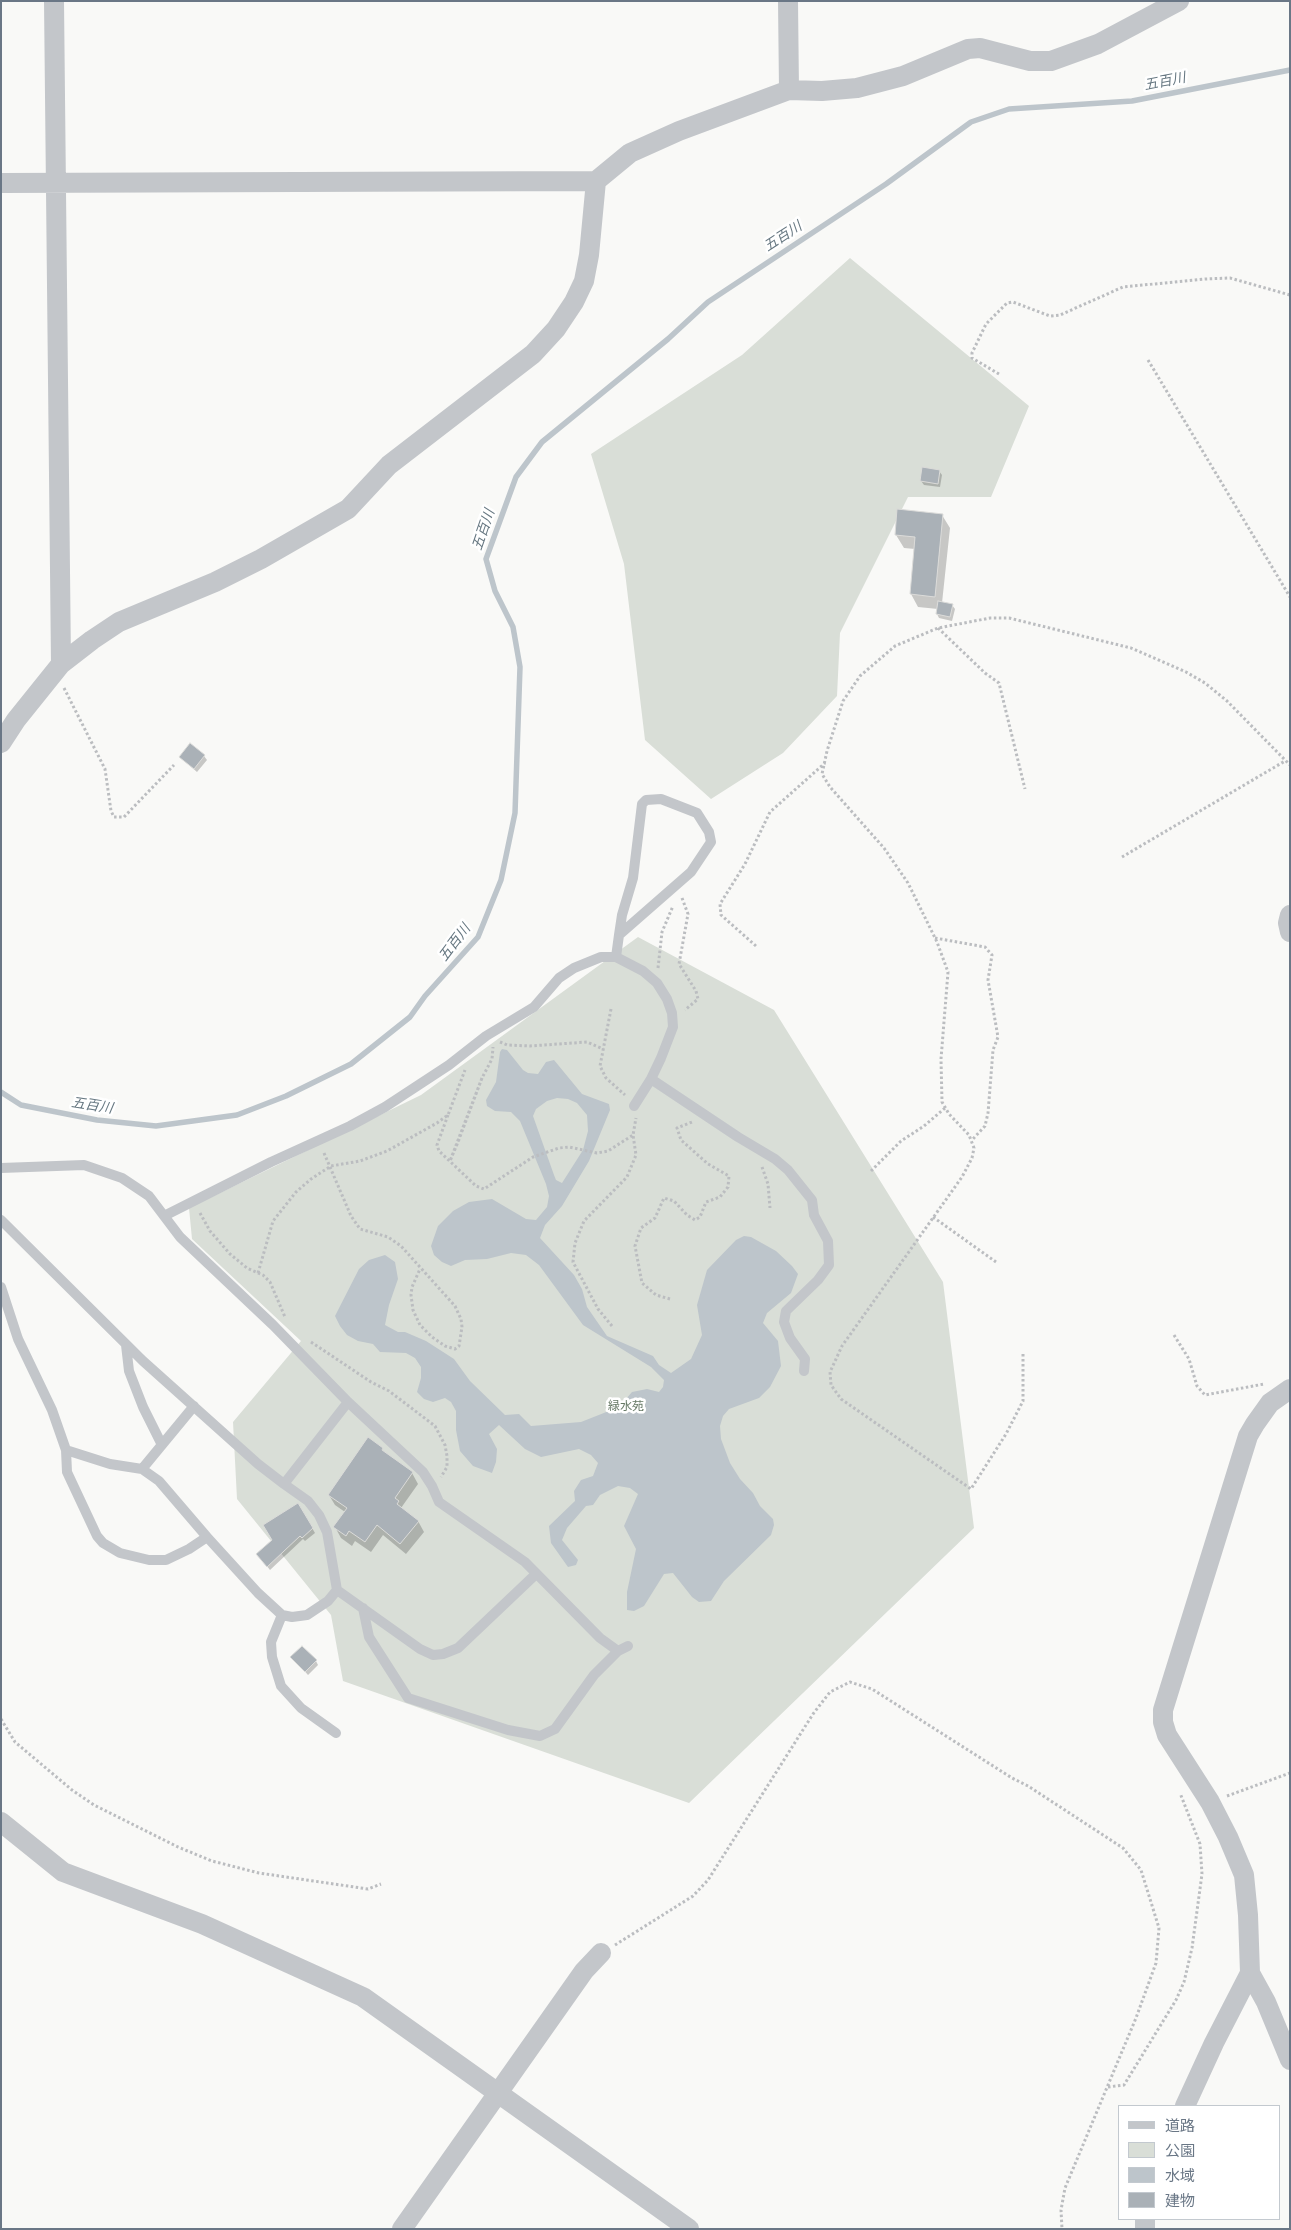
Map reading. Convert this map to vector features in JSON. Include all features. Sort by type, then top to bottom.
[{"type":"street","points":[[54,1],[61,664]]},
{"type":"street","points":[[788,1],[789,90]]},
{"type":"street","points":[[1,184],[596,181],[630,153],[679,131],[789,90],[822,92],[857,88],[903,76],[968,49],[980,48],[1030,61],[1051,61],[1098,44],[1178,1]]},
{"type":"street","points":[[1,743],[16,720],[61,664],[92,640],[120,622],[199,589],[261,559],[348,508],[389,464],[533,354],[556,329],[574,302],[584,281],[590,255],[596,181]]},
{"type":"street","points":[[1290,915],[1288,923],[1290,932]]},
{"type":"street","points":[[1281,1385],[1248,1436],[1163,1710],[1163,1722],[1167,1735],[1210,1802],[1228,1837],[1244,1875],[1248,1915],[1250,1973],[1266,2002],[1290,2060]]},
{"type":"street","points":[[1,1822],[63,1872],[202,1924],[363,1997],[689,2229]]},
{"type":"street","points":[[402,2229],[584,1971],[601,1953]]},
{"type":"street","points":[[1185,2105],[1214,2043],[1250,1973]]},
{"type":"lane","points":[[616,958],[619,935],[622,915],[633,878],[642,804],[646,800],[661,799],[697,813],[709,832],[711,842],[691,872],[674,891],[619,935]]},
{"type":"lane","points":[[164,1216],[270,1162],[318,1141],[386,1107],[486,1036],[534,1007],[559,978],[574,968],[601,958],[616,958],[643,971],[656,983],[666,999],[672,1017],[673,1027],[651,1079],[634,1106]]},
{"type":"lane","points":[[651,1079],[738,1137],[775,1159],[788,1170],[812,1200],[814,1215],[828,1241],[829,1264],[818,1280],[786,1311],[784,1322],[790,1338],[805,1359],[804,1371]]},
{"type":"lane","points":[[1,1168],[84,1165],[122,1178],[149,1196],[180,1237],[273,1325],[348,1402],[423,1472],[439,1502],[525,1562],[600,1638],[618,1651]]},
{"type":"lane","points":[[1,1220],[126,1344],[258,1464],[308,1501],[319,1515],[327,1532],[337,1590],[420,1649],[433,1655],[444,1654],[458,1648],[536,1574]]},
{"type":"lane","points":[[1,1287],[18,1339],[52,1410],[66,1450],[67,1472],[92,1526],[103,1543],[120,1553],[133,1557],[166,1560],[207,1538]]},
{"type":"lane","points":[[126,1344],[129,1372],[143,1407],[162,1445]]},
{"type":"lane","points":[[284,1484],[348,1402]]},
{"type":"lane","points":[[142,1469],[194,1406]]},
{"type":"lane","points":[[66,1450],[110,1464],[142,1469],[160,1481],[207,1538],[258,1593],[282,1614],[292,1617],[307,1615],[328,1601],[337,1590]]},
{"type":"lane","points":[[363,1608],[369,1638],[408,1698],[508,1730],[540,1736],[555,1729],[594,1675],[618,1651],[628,1646]]},
{"type":"lane","points":[[282,1614],[271,1642],[272,1657],[281,1686],[301,1708],[336,1733]]},
{"type":"path","points":[[999,374],[972,358],[972,353],[986,324],[1006,304],[1013,302],[1050,316],[1060,315],[1123,287],[1230,278],[1290,294]]},
{"type":"path","points":[[1148,360],[1290,597]]},
{"type":"path","points":[[1023,1354],[1023,1401],[1006,1434],[971,1489],[841,1400],[831,1385],[830,1372],[842,1346],[962,1177],[972,1158],[974,1148],[969,1135],[949,1114],[942,1102],[941,1059],[948,972],[935,938],[908,883],[884,848],[830,787],[822,774],[827,751],[843,701],[860,676],[895,646],[938,628],[990,618],[1009,618],[1131,648],[1166,662],[1205,683],[1227,701],[1290,764]]},
{"type":"path","points":[[938,628],[999,684],[1025,790]]},
{"type":"path","points":[[61,664],[58,677],[104,769],[111,811],[114,817],[124,817],[174,765]]},
{"type":"path","points":[[1122,857],[1285,761]]},
{"type":"path","points":[[756,946],[721,915],[720,904],[745,864],[770,812],[825,763]]},
{"type":"path","points":[[656,983],[662,932],[670,914],[674,891]]},
{"type":"path","points":[[672,1017],[690,1007],[698,999],[696,990],[679,964],[688,914],[683,899],[674,891]]},
{"type":"path","points":[[935,938],[985,947],[992,955],[988,980],[998,1037],[993,1050],[988,1113],[985,1126],[971,1141]]},
{"type":"path","points":[[611,1009],[600,1066],[606,1078],[634,1106],[636,1117],[633,1135],[636,1155],[627,1177],[584,1221],[575,1244],[573,1262],[598,1309],[612,1326]]},
{"type":"path","points":[[486,1036],[507,1045],[530,1046],[587,1042],[603,1049]]},
{"type":"path","points":[[450,1161],[482,1078],[492,1059],[493,1048],[486,1036]]},
{"type":"path","points":[[473,1046],[437,1145],[439,1151],[476,1186],[484,1189],[533,1157],[559,1148],[570,1147],[597,1153],[608,1151],[633,1135]]},
{"type":"path","points":[[871,1171],[901,1141],[924,1126],[945,1108]]},
{"type":"path","points":[[258,1272],[273,1221],[296,1192],[311,1178],[331,1166],[360,1161],[387,1151],[438,1123],[448,1114]]},
{"type":"path","points":[[670,1298],[656,1295],[642,1283],[635,1246],[641,1228],[655,1218],[664,1198],[674,1201],[687,1215],[695,1220],[700,1217],[706,1202],[720,1197],[728,1187],[729,1176],[692,1152],[681,1140],[677,1128],[685,1123],[696,1121]]},
{"type":"path","points":[[318,1141],[331,1166],[351,1216],[360,1229],[392,1239],[455,1306],[461,1319],[460,1340],[459,1346],[456,1349],[438,1342],[420,1325],[413,1310],[412,1286],[420,1269]]},
{"type":"path","points":[[760,1164],[768,1184],[770,1208]]},
{"type":"path","points":[[193,1201],[210,1231],[230,1254],[247,1268],[263,1275],[273,1287],[286,1319]]},
{"type":"path","points":[[933,1217],[996,1262]]},
{"type":"path","points":[[1174,1335],[1189,1359],[1197,1386],[1206,1396],[1281,1385]]},
{"type":"path","points":[[309,1340],[371,1382],[389,1391],[435,1426],[445,1445],[447,1467],[444,1474],[432,1486]]},
{"type":"path","points":[[601,1953],[693,1896],[708,1880],[813,1714],[830,1692],[850,1682],[872,1689],[1012,1778],[1028,1786],[1122,1848],[1142,1870],[1159,1928],[1156,1963],[1108,2087],[1065,2188],[1061,2210],[1062,2229]]},
{"type":"path","points":[[1,1719],[16,1742],[72,1790],[94,1805],[178,1847],[212,1861],[259,1873],[368,1889],[381,1884]]},
{"type":"path","points":[[1210,1802],[1290,1773]]},
{"type":"path","points":[[1108,2087],[1124,2085],[1176,2000],[1184,1982],[1192,1948],[1202,1874],[1200,1844],[1178,1786]]},
{"type":"green space","points":[[850,258],[1029,406],[991,497],[908,497],[840,633],[837,696],[783,753],[711,799],[645,740],[624,564],[591,454],[742,355]]},
{"type":"green space","name":"緑水苑","points":[[638,937],[774,1010],[943,1282],[974,1528],[689,1803],[343,1681],[331,1615],[237,1499],[233,1422],[301,1341],[192,1239],[189,1208],[421,1095]]},
{"type":"water","points":[[502,1049],[507,1050],[523,1070],[528,1073],[538,1074],[546,1062],[554,1060],[582,1094],[609,1104],[610,1110],[589,1161],[562,1206],[545,1225],[540,1238],[574,1275],[582,1289],[587,1307],[607,1336],[653,1356],[659,1365],[671,1373],[691,1359],[702,1335],[697,1305],[707,1270],[736,1240],[744,1236],[751,1237],[776,1251],[798,1274],[791,1293],[767,1313],[763,1323],[778,1341],[781,1366],[770,1387],[759,1398],[729,1409],[723,1416],[720,1426],[721,1439],[730,1463],[740,1479],[753,1493],[760,1506],[773,1519],[774,1525],[771,1535],[724,1581],[711,1601],[699,1602],[692,1597],[673,1573],[664,1574],[644,1606],[634,1611],[627,1610],[627,1592],[636,1549],[624,1526],[638,1494],[630,1488],[618,1486],[600,1495],[593,1505],[586,1506],[567,1528],[562,1540],[578,1560],[576,1565],[568,1567],[551,1543],[549,1526],[575,1501],[574,1491],[581,1480],[593,1476],[598,1463],[591,1455],[579,1449],[541,1457],[525,1449],[499,1425],[489,1434],[497,1449],[496,1462],[492,1473],[473,1466],[460,1451],[456,1430],[456,1411],[451,1402],[445,1398],[433,1402],[424,1399],[417,1392],[421,1378],[421,1367],[415,1358],[406,1353],[380,1352],[373,1344],[358,1341],[347,1335],[335,1316],[359,1269],[369,1260],[385,1255],[395,1262],[398,1279],[389,1305],[385,1325],[398,1332],[405,1332],[426,1341],[454,1359],[470,1381],[505,1415],[519,1414],[531,1426],[581,1422],[619,1407],[632,1392],[647,1389],[659,1392],[663,1387],[664,1380],[651,1367],[583,1325],[539,1265],[526,1255],[511,1253],[487,1259],[465,1260],[451,1266],[442,1262],[434,1255],[431,1246],[438,1226],[453,1211],[469,1202],[492,1199],[526,1219],[536,1220],[547,1207],[549,1196],[546,1184],[520,1121],[511,1112],[495,1111],[487,1106],[486,1100],[496,1082]],"holes":[[[557,1098],[568,1099],[577,1103],[587,1115],[588,1131],[583,1150],[562,1183],[556,1180],[533,1116],[536,1109],[547,1101]]]},
{"type":"building","points":[[922,467],[940,470],[938,484],[920,481]]},
{"type":"building","points":[[897,509],[943,514],[935,597],[910,594],[915,537],[895,535]]},
{"type":"building","points":[[938,601],[953,604],[950,617],[936,614]]},
{"type":"building","points":[[190,743],[205,755],[194,769],[179,757]]},
{"type":"building","points":[[368,1437],[383,1448],[382,1450],[413,1472],[395,1498],[399,1501],[397,1504],[419,1521],[400,1544],[377,1525],[365,1542],[349,1531],[346,1536],[333,1527],[347,1508],[328,1495]]},
{"type":"building","points":[[298,1503],[313,1528],[302,1538],[300,1536],[267,1567],[256,1554],[272,1540],[263,1525]]},
{"type":"building","points":[[302,1646],[317,1660],[305,1672],[290,1657]]},
{"type":"waterway","name":"五百川","points":[[1,1092],[21,1105],[97,1120],[156,1126],[237,1115],[286,1096],[351,1064],[410,1017],[425,996],[478,937],[501,880],[515,813],[520,667],[513,627],[495,591],[486,559],[516,477],[542,442],[668,339],[708,302],[886,184],[971,122],[1009,109],[1132,101],[1290,70]]}]
